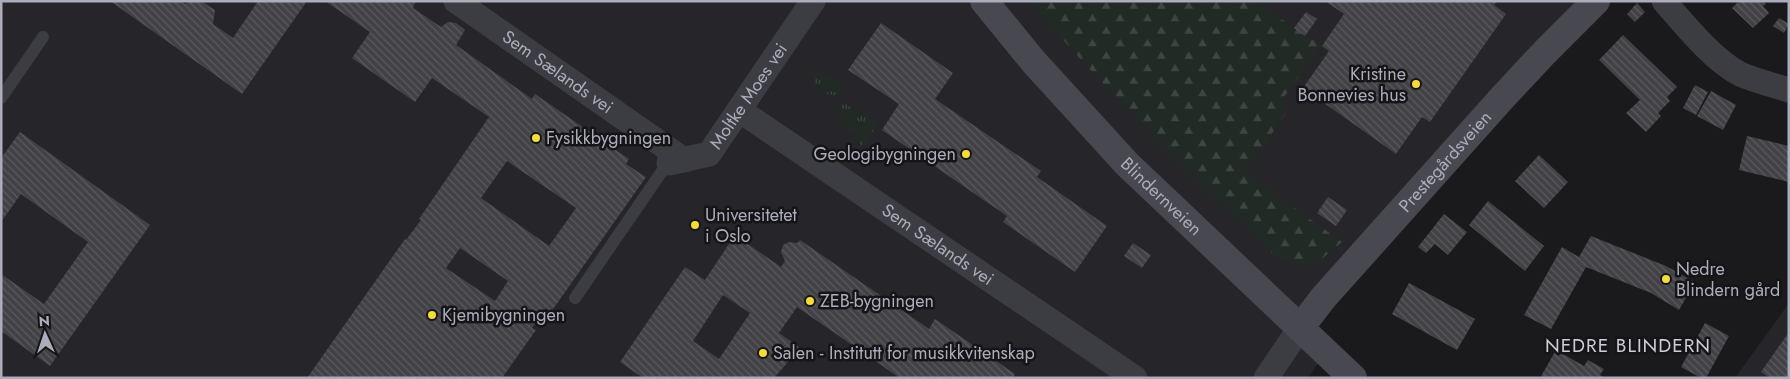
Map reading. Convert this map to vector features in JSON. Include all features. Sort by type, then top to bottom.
[{"type":"street","name":"Sem Sælands vei","points":[[456,1],[675,162]]},
{"type":"street","name":"Moltke Moes vei","points":[[675,162],[709,154],[813,1]]},
{"type":"street","name":"Blindernveien","points":[[984,1],[1033,61],[1127,164],[1353,378]]},
{"type":"street","name":"Prestegårdsveien","points":[[1300,328],[1324,297],[1508,92],[1596,1]]},
{"type":"street","points":[[1664,1],[1706,46],[1730,67],[1752,79],[1789,90]]},
{"type":"street","name":"Sem Sælands vei","points":[[739,110],[1136,378]]},
{"type":"street","points":[[1266,378],[1300,328]]},
{"type":"lane","points":[[1,98],[43,37]]},
{"type":"lane","points":[[575,298],[675,162]]},
{"type":"shaded area","name":"Universitetet i Oslo","points":[[1,1],[1596,1],[1300,327],[1326,352],[1308,378],[1,378]]},
{"type":"shaded area","points":[[1789,303],[1789,378],[1735,378]]},
{"type":"green space","points":[[1029,1],[1254,1],[1322,46],[1281,101],[1289,109],[1245,172],[1342,242],[1318,262],[1296,266],[1278,259],[1150,133]]},
{"type":"green space","points":[[810,72],[831,75],[841,83],[841,95],[825,93],[815,83]]},
{"type":"green space","points":[[844,103],[878,124],[862,146],[836,112],[838,106]]},
{"type":"building","points":[[110,1],[181,1],[185,4],[191,1],[201,1],[215,10],[213,24],[233,38],[258,1],[307,1],[242,94]]},
{"type":"building","name":"Fysikkbygningen","points":[[325,1],[416,1],[413,8],[441,27],[448,22],[456,23],[465,30],[456,45],[532,99],[535,94],[629,159],[626,164],[646,177],[551,312],[546,308],[532,328],[536,330],[502,378],[307,378],[405,239],[421,220],[419,219],[489,117],[432,78],[415,102],[352,58],[370,32]],"holes":[[[507,161],[576,208],[549,246],[481,198]],[[460,248],[508,281],[495,301],[446,268]]]},
{"type":"building","name":"Kristine Bonnevies hus","points":[[1325,1],[1497,1],[1494,5],[1506,14],[1430,122],[1422,117],[1396,154],[1303,88],[1329,51],[1322,46],[1344,14]]},
{"type":"building","points":[[1739,1],[1763,1],[1766,4],[1763,6],[1769,13],[1753,28],[1732,8]]},
{"type":"building","points":[[1637,3],[1645,12],[1635,22],[1627,14]]},
{"type":"building","points":[[1306,12],[1317,19],[1305,36],[1294,28]]},
{"type":"building","points":[[1779,18],[1789,24],[1784,33],[1773,26]]},
{"type":"building","name":"Geologibygningen","points":[[881,23],[953,73],[935,99],[1041,171],[1037,177],[1107,226],[1075,272],[1003,222],[1007,216],[882,130],[899,104],[848,70]]},
{"type":"building","points":[[1623,35],[1677,87],[1667,97],[1670,101],[1658,113],[1661,116],[1646,132],[1626,113],[1640,100],[1599,60]]},
{"type":"building","points":[[1695,85],[1708,92],[1696,115],[1683,108]]},
{"type":"building","points":[[1711,91],[1736,105],[1723,130],[1697,116]]},
{"type":"building","points":[[20,132],[150,225],[50,366],[1,331],[1,274],[44,304],[88,242],[21,194],[1,222],[1,158]]},
{"type":"building","points":[[1747,136],[1789,146],[1789,182],[1739,170]]},
{"type":"building","points":[[1539,155],[1568,182],[1544,208],[1515,181]]},
{"type":"building","points":[[1328,197],[1347,210],[1336,226],[1317,213]]},
{"type":"building","points":[[1488,201],[1544,246],[1525,271],[1469,225]]},
{"type":"building","points":[[1444,214],[1467,232],[1448,255],[1435,244],[1426,253],[1418,247]]},
{"type":"building","name":"ZEB-bygningen","points":[[735,235],[781,267],[785,261],[781,252],[783,245],[789,242],[797,243],[800,240],[929,329],[935,319],[1015,374],[1013,378],[897,378],[897,376],[797,307],[779,333],[799,347],[774,378],[643,378],[620,362],[685,267],[705,280]],"holes":[[[723,295],[750,313],[719,359],[693,341]]]},
{"type":"building","points":[[1591,236],[1666,266],[1695,282],[1679,310],[1651,293],[1586,267],[1551,329],[1524,315],[1562,247],[1579,257]]},
{"type":"building","points":[[1133,243],[1151,255],[1142,268],[1124,256]]},
{"type":"building","points":[[1409,283],[1475,319],[1457,350],[1392,314]]},
{"type":"building","points":[[1705,323],[1729,336],[1706,378],[1701,378],[1681,367]]},
{"type":"building","points":[[1789,332],[1789,378],[1770,378],[1761,372]]},
{"type":"building","points":[[1556,350],[1584,366],[1588,360],[1604,369],[1600,375],[1606,378],[1540,378]]},
{"type":"place","name":"Kristine Bonnevies hus","points":[[1416,84]]},
{"type":"place","name":"Fysikkbygningen","points":[[536,138]]},
{"type":"place","name":"Geologibygningen","points":[[966,154]]},
{"type":"place","name":"Universitetet i Oslo","points":[[695,225]]},
{"type":"place","name":"Nedre Blindern gård","points":[[1666,279]]},
{"type":"place","name":"ZEB-bygningen","points":[[810,301]]},
{"type":"place","name":"Kjemibygningen","points":[[432,315]]},
{"type":"place","name":"Salen - Institutt for musikkvitenskap","points":[[763,353]]},
{"type":"district","name":"NEDRE BLINDERN","points":[[1628,345]]}]
